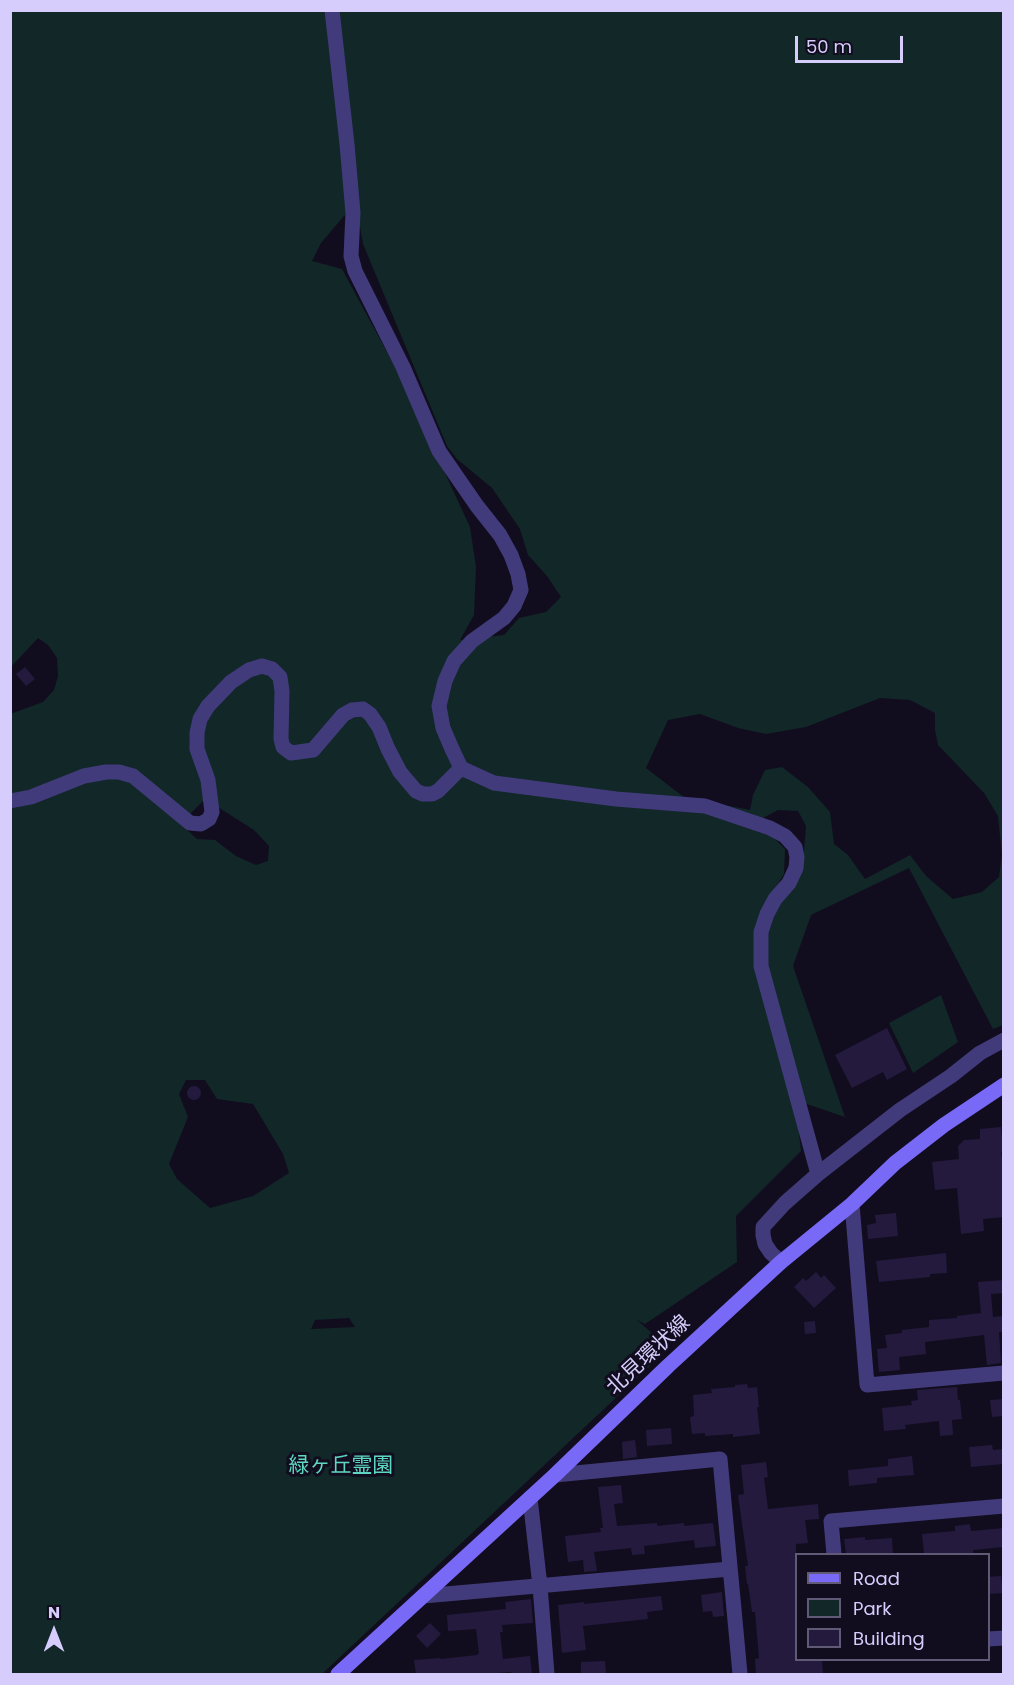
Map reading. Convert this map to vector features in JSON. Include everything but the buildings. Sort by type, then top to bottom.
[{"type":"main road","name":"北見環状線","points":[[338,1674],[555,1475],[668,1366],[781,1262],[852,1204],[895,1163],[944,1125],[1004,1085]]},
{"type":"street","points":[[332,10],[347,144],[352,213],[351,256],[355,271],[403,367],[439,451],[500,535],[511,555],[521,591],[514,606],[504,618],[472,641],[454,661],[445,681],[439,706],[443,728],[461,768],[479,778],[508,786],[616,799],[705,806],[770,828],[785,836],[795,847],[796,868],[789,883],[775,899],[761,932],[761,966],[818,1174]]},
{"type":"street","points":[[10,801],[31,797],[84,776],[119,772],[133,776],[190,823],[201,824],[209,819],[212,812],[208,780],[197,749],[200,719],[208,706],[231,682],[249,670],[262,666],[272,669],[280,677],[281,739],[283,747],[291,753],[313,750],[344,715],[352,710],[363,709],[380,727],[400,772],[416,791],[432,794],[438,791],[461,768]]},
{"type":"street","points":[[781,1262],[765,1244],[763,1227],[785,1203],[900,1110],[951,1076],[980,1053],[1004,1040]]},
{"type":"street","points":[[852,1204],[867,1385],[1004,1373]]},
{"type":"street","points":[[555,1475],[720,1459],[740,1674]]},
{"type":"street","points":[[530,1498],[547,1674]]},
{"type":"street","points":[[834,1553],[831,1521],[1004,1506]]},
{"type":"street","points":[[423,1596],[730,1569]]},
{"type":"green space","name":"緑ヶ丘霊園","points":[[11,11],[1003,11],[1003,1025],[993,1029],[909,868],[811,915],[793,966],[845,1117],[795,1100],[801,1151],[736,1216],[737,1262],[645,1324],[637,1320],[669,1348],[322,1674],[11,1674],[10,711],[13,713],[43,702],[54,690],[58,676],[57,658],[48,645],[38,638],[11,667]],"holes":[[[357,210],[363,244],[447,446],[457,459],[492,488],[520,529],[528,555],[547,576],[561,597],[546,612],[519,618],[504,635],[460,640],[474,615],[476,567],[470,527],[401,378],[342,269],[312,261],[321,243],[344,216]],[[880,698],[910,700],[935,713],[938,745],[984,793],[998,816],[1002,855],[999,877],[982,892],[953,899],[926,876],[910,855],[865,879],[848,855],[834,844],[830,812],[808,787],[782,767],[765,770],[753,795],[750,810],[730,806],[702,811],[646,768],[668,720],[700,714],[738,728],[766,734],[806,727]],[[205,799],[254,830],[269,846],[268,861],[256,865],[236,856],[215,840],[197,839],[185,828],[190,814]],[[778,810],[798,811],[806,826],[803,862],[771,895],[784,874],[785,849],[769,833],[763,818]],[[186,1080],[205,1080],[217,1099],[253,1104],[283,1154],[289,1173],[253,1196],[210,1208],[177,1179],[169,1164],[188,1117],[179,1094]],[[349,1318],[355,1327],[311,1329],[315,1320]]]},
{"type":"green space","points":[[941,995],[958,1042],[913,1073],[889,1023]]}]
